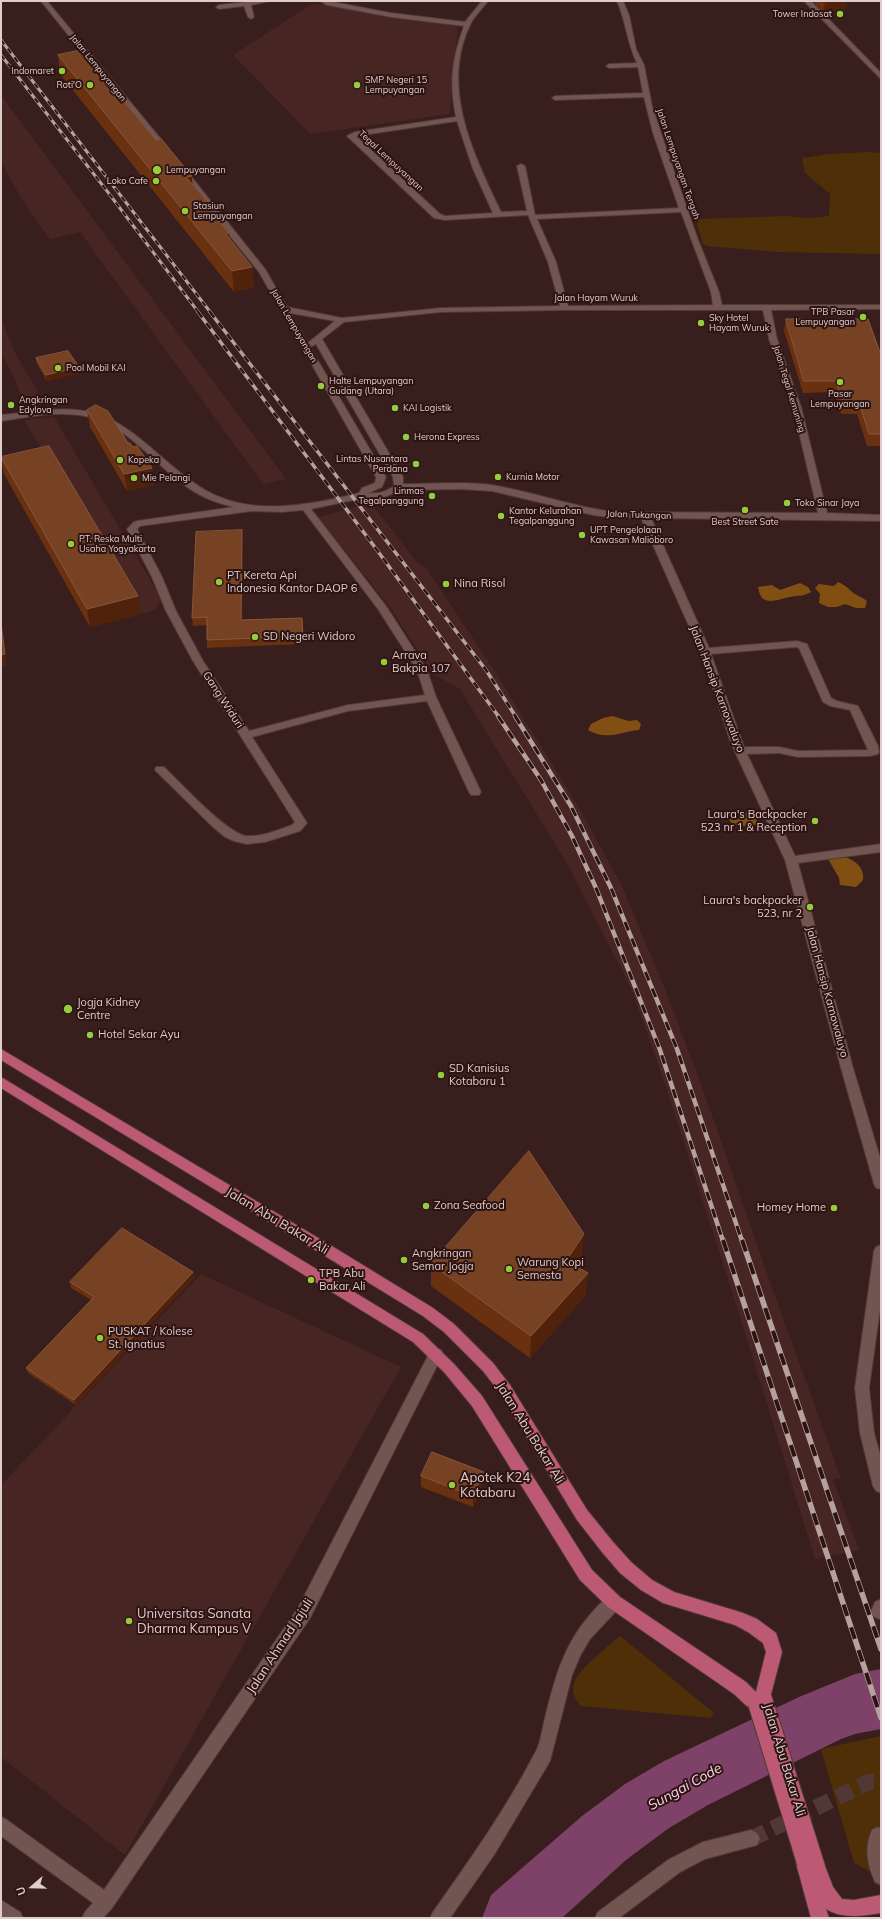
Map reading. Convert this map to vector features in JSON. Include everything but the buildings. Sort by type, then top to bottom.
[{"type":"main road","name":"Jalan Abu Bakar Ali","points":[[1,1054],[330,1252],[428,1312],[449,1328],[488,1367],[505,1389],[582,1515],[631,1572],[658,1592],[692,1606],[748,1623],[770,1638],[774,1652],[759,1699],[740,1688],[614,1602],[586,1575],[477,1401],[464,1383],[418,1338],[1,1082]]},
{"type":"main road","points":[[759,1699],[811,1865],[820,1918]]},
{"type":"main road","points":[[811,1865],[825,1893],[835,1906],[851,1910],[881,1904]]},
{"type":"street","name":"Jalan Lempuyangan","points":[[44,1],[169,155]]},
{"type":"street","points":[[219,7],[268,1]]},
{"type":"street","points":[[323,1],[327,4],[391,15],[467,24]]},
{"type":"street","points":[[485,1],[467,24],[457,54],[454,84],[458,119],[464,139],[498,215],[684,210]]},
{"type":"street","name":"Jalan Lempuyangan Tengah","points":[[620,1],[626,15],[634,49],[641,65],[657,133],[693,237],[708,272],[718,308]]},
{"type":"street","points":[[807,1],[881,77]]},
{"type":"street","points":[[247,4],[251,17]]},
{"type":"street","points":[[609,66],[641,65]]},
{"type":"street","points":[[556,98],[647,95]]},
{"type":"street","name":"Tegal Lempuyangan","points":[[458,119],[355,134],[351,136],[436,216],[445,218],[498,215]]},
{"type":"street","name":"Jalan Lempuyangan","points":[[178,166],[262,271],[381,477],[379,485],[365,490],[363,495]]},
{"type":"street","points":[[521,166],[532,215],[552,262],[565,308]]},
{"type":"street","name":"Jalan Hayam Wuruk","points":[[284,308],[342,320],[441,310],[881,307]]},
{"type":"street","name":"Jalan Tegal Kemuning","points":[[767,308],[773,339],[797,407],[823,516]]},
{"type":"street","points":[[307,347],[342,320]]},
{"type":"street","name":"Jalan Lempuyangan","points":[[318,339],[398,477],[399,486]]},
{"type":"street","points":[[1,418],[66,413],[94,416],[108,422],[133,438],[187,482],[204,493],[227,503],[251,508],[306,508],[363,495],[372,497],[383,495],[395,490],[399,486]]},
{"type":"street","name":"Jalan Tukangan","points":[[399,486],[460,486],[492,488],[603,514],[645,516],[823,516],[881,518]]},
{"type":"street","name":"Gang Widuri","points":[[160,770],[218,825],[229,834],[238,838],[258,840],[296,828],[301,823],[300,819],[198,661],[171,611],[157,577],[132,529],[137,524],[147,522],[251,508]]},
{"type":"street","points":[[306,508],[382,608],[422,670],[431,697],[475,792]]},
{"type":"street","name":"Jalan Hansip Karnowaluyo","points":[[645,516],[705,651],[740,751],[791,860],[847,1068],[881,1184]]},
{"type":"street","points":[[705,651],[797,644],[803,646],[827,700],[834,704],[854,708],[863,727],[868,731],[874,752],[798,754],[779,750],[740,751]]},
{"type":"street","points":[[246,735],[348,708],[431,697]]},
{"type":"street","points":[[791,860],[881,848]]},
{"type":"street","points":[[881,1251],[862,1388],[867,1433],[881,1486]]},
{"type":"street","name":"Jalan Ahmad Jajuli","points":[[90,1918],[106,1902],[304,1613],[436,1354]]},
{"type":"street","points":[[439,1918],[488,1849],[544,1755],[564,1675],[574,1652],[588,1629],[614,1602]]},
{"type":"street","points":[[1,1826],[106,1902]]},
{"type":"street","points":[[878,1836],[874,1845],[875,1856],[881,1876]]},
{"type":"street","points":[[604,1918],[674,1866],[703,1852],[751,1839]]},
{"type":"street","points":[[1,1909],[14,1918]]},
{"type":"shaded area","name":"SMP Negeri 15 Lempuyangan","points":[[329,3],[458,25],[450,114],[310,134],[233,55],[310,5]]},
{"type":"shaded area","points":[[1,95],[286,479],[263,484],[80,232],[50,239],[37,222],[14,186],[1,161]]},
{"type":"shaded area","points":[[867,152],[881,153],[881,254],[777,252],[707,246],[703,244],[697,224],[699,219],[786,216],[809,218],[829,216],[830,194],[805,173],[802,158],[830,154]]},
{"type":"shaded area","points":[[1,319],[15,353],[46,404],[25,407],[15,379],[1,353]]},
{"type":"shaded area","points":[[54,417],[158,593],[160,601],[156,609],[141,614],[52,463],[50,463],[24,420]]},
{"type":"shaded area","points":[[371,503],[415,560],[427,569],[494,670],[578,806],[621,884],[663,984],[700,1081],[774,1293],[841,1478],[833,1479],[859,1550],[815,1559],[739,1314],[666,1087],[631,988],[565,860],[459,688],[434,675],[389,606],[318,517]]},
{"type":"shaded area","points":[[838,582],[867,601],[865,608],[856,608],[845,604],[837,607],[828,607],[819,603],[820,594],[815,588],[819,584],[834,586]]},
{"type":"shaded area","points":[[800,583],[808,587],[811,592],[808,594],[775,601],[762,598],[758,587],[772,585],[780,590]]},
{"type":"shaded area","points":[[612,716],[629,721],[637,720],[641,724],[639,730],[614,735],[602,735],[588,730],[591,724],[603,718]]},
{"type":"shaded area","points":[[736,812],[756,813],[757,825],[735,826],[729,820]]},
{"type":"shaded area","points":[[838,855],[852,860],[862,870],[863,880],[856,887],[840,885],[839,878],[827,857]]},
{"type":"shaded area","name":"Universitas Sanata Dharma Kampus V","points":[[201,1274],[401,1367],[125,1855],[1,1757],[1,1485]]},
{"type":"shaded area","points":[[620,1636],[714,1713],[710,1718],[581,1706],[573,1693],[573,1686],[576,1678],[594,1658]]},
{"type":"shaded area","points":[[881,1736],[881,1871],[873,1873],[854,1863],[821,1749]]},
{"type":"waterway","name":"Sungai Code","points":[[514,1918],[604,1838],[647,1806],[686,1783],[820,1718],[855,1704],[881,1699]]},
{"type":"tunnel","points":[[751,1839],[869,1782],[881,1782]]},
{"type":"railway","points":[[1,40],[211,313]]},
{"type":"railway","points":[[1,55],[107,191],[199,313]]},
{"type":"railway","points":[[198,312],[374,546],[499,717]]},
{"type":"railway","points":[[210,312],[486,670],[516,717]]},
{"type":"railway","points":[[498,716],[541,780],[572,836],[596,888],[660,1050],[723,1241]]},
{"type":"railway","points":[[515,716],[571,806],[611,888],[677,1049],[742,1241]]},
{"type":"railway","points":[[723,1240],[881,1718]]},
{"type":"railway","points":[[742,1240],[881,1649]]},
{"type":"place","name":"Tower Indosat","points":[[840,14]]},
{"type":"place","name":"Indomaret","points":[[62,71]]},
{"type":"place","name":"Roti'O","points":[[90,85]]},
{"type":"place","name":"SMP Negeri 15 Lempuyangan","points":[[357,85]]},
{"type":"place","name":"Lempuyangan","points":[[157,170]]},
{"type":"place","name":"Loko Cafe","points":[[156,181]]},
{"type":"place","name":"Stasiun Lempuyangan","points":[[185,211]]},
{"type":"place","name":"TPB Pasar Lempuyangan","points":[[863,317]]},
{"type":"place","name":"Sky Hotel Hayam Wuruk","points":[[701,323]]},
{"type":"place","name":"Pool Mobil KAI","points":[[58,368]]},
{"type":"place","name":"Pasar Lempuyangan","points":[[840,382]]},
{"type":"place","name":"Halte Lempuyangan Gudang (Utara)","points":[[321,386]]},
{"type":"place","name":"Angkringan Edylova","points":[[11,405]]},
{"type":"place","name":"KAI Logistik","points":[[395,408]]},
{"type":"place","name":"Herona Express","points":[[406,437]]},
{"type":"place","name":"Kopeka","points":[[120,460]]},
{"type":"place","name":"Lintas Nusantara Perdana","points":[[416,464]]},
{"type":"place","name":"Kurnia Motor","points":[[498,477]]},
{"type":"place","name":"Mie Pelangi","points":[[134,478]]},
{"type":"place","name":"Linmas Tegalpanggung","points":[[432,496]]},
{"type":"place","name":"Toko Sinar Jaya","points":[[787,503]]},
{"type":"place","name":"Best Street Sate","points":[[745,510]]},
{"type":"place","name":"Kantor Kelurahan Tegalpanggung","points":[[501,516]]},
{"type":"place","name":"UPT Pengelolaan Kawasan Malioboro","points":[[582,535]]},
{"type":"place","name":"PT. Reska Multi Usaha Yogyakarta","points":[[71,544]]},
{"type":"place","name":"PT Kereta Api Indonesia Kantor DAOP 6","points":[[219,582]]},
{"type":"place","name":"Nina Risol","points":[[446,584]]},
{"type":"place","name":"SD Negeri Widoro","points":[[255,637]]},
{"type":"place","name":"Arrava Bakpia 107","points":[[384,662]]},
{"type":"place","name":"Laura's Backpacker 523 nr 1 & Reception","points":[[815,821]]},
{"type":"place","name":"Laura's backpacker 523, nr 2","points":[[810,907]]},
{"type":"place","name":"Jogja Kidney Centre","points":[[68,1009]]},
{"type":"place","name":"Hotel Sekar Ayu","points":[[90,1035]]},
{"type":"place","name":"SD Kanisius Kotabaru 1","points":[[441,1075]]},
{"type":"place","name":"Zona Seafood","points":[[426,1206]]},
{"type":"place","name":"Homey Home","points":[[834,1208]]},
{"type":"place","name":"Angkringan Semar Jogja","points":[[404,1260]]},
{"type":"place","name":"Warung Kopi Semesta","points":[[509,1269]]},
{"type":"place","name":"TPB Abu Bakar Ali","points":[[311,1280]]},
{"type":"place","name":"PUSKAT / Kolese St. Ignatius","points":[[100,1338]]},
{"type":"place","name":"Apotek K24 Kotabaru","points":[[452,1485]]},
{"type":"place","name":"Universitas Sanata Dharma Kampus V","points":[[129,1621]]}]
